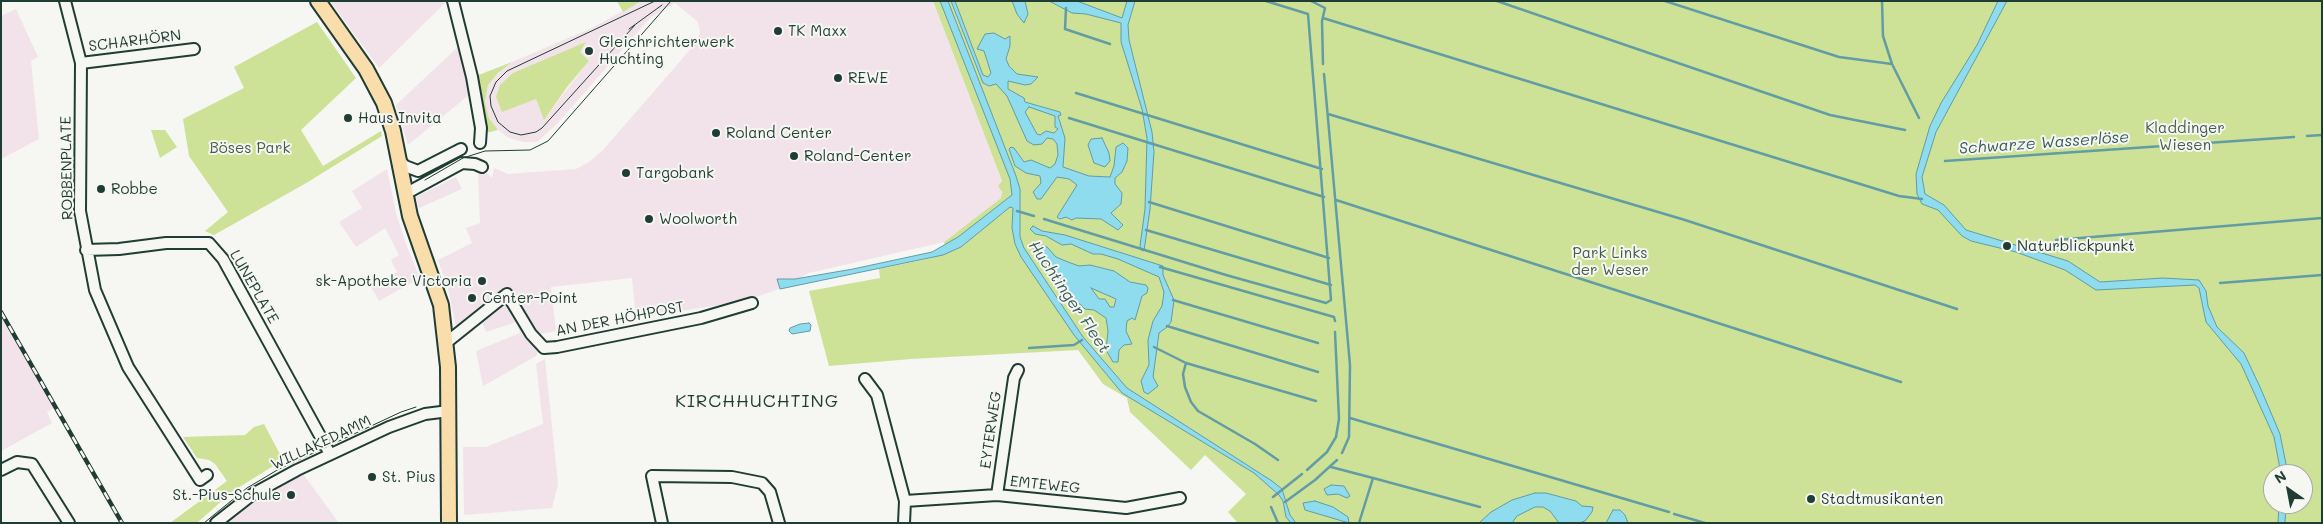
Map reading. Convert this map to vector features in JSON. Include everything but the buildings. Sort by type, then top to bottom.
[{"type":"main road","points":[[318,1],[376,86],[388,113],[412,226],[441,305],[447,342],[449,390],[449,523]]},
{"type":"street","name":"ROBBENPLATE","points":[[65,1],[81,63],[80,185],[86,250],[95,290],[128,367],[200,480],[207,475]]},
{"type":"street","points":[[455,2],[481,128],[480,143]]},
{"type":"street","name":"SCHARHÖRN","points":[[81,63],[194,49]]},
{"type":"street","points":[[399,160],[405,166],[418,170],[461,149]]},
{"type":"street","points":[[405,194],[462,163],[475,164],[482,167]]},
{"type":"street","name":"LUNEPLATE","points":[[86,250],[119,249],[166,243],[209,243],[223,258],[330,454]]},
{"type":"street","name":"AN DER HÖHPOST","points":[[447,342],[507,294],[531,334],[544,348],[701,318],[752,303]]},
{"type":"street","name":"EYTERWEG","points":[[997,495],[1014,378],[1018,370]]},
{"type":"street","points":[[865,379],[876,395],[905,501],[904,523]]},
{"type":"street","name":"WILLAKEDAMM","points":[[216,523],[253,494],[330,454],[389,427],[424,414],[448,411]]},
{"type":"street","points":[[1,470],[18,462],[32,464],[69,523]]},
{"type":"street","points":[[662,523],[652,476],[732,477],[762,483],[770,492],[779,523]]},
{"type":"street","name":"EMTEWEG","points":[[905,501],[997,495],[1126,508],[1180,498]]},
{"type":"shaded area","points":[[330,1],[447,1],[379,68]]},
{"type":"shaded area","name":"Roland-Center","points":[[641,1],[933,1],[1002,182],[1001,198],[944,242],[809,273],[779,289],[745,301],[636,318],[632,278],[551,287],[556,331],[540,334],[535,338],[540,348],[536,356],[483,386],[476,351],[520,333],[516,322],[486,332],[482,323],[459,342],[448,288],[438,260],[472,243],[466,228],[480,223],[478,172],[481,168],[492,178],[494,168],[508,174],[576,169],[589,162],[603,150],[696,43],[700,32],[698,22],[675,3],[650,18],[557,124],[537,142],[523,142],[507,137],[496,128],[489,118],[485,102],[488,85],[498,73],[512,62],[592,28]],"holes":[[[586,43],[579,52],[589,61],[544,119],[536,99]]]},
{"type":"shaded area","points":[[16,9],[38,57],[31,61],[39,139],[1,159],[1,16]]},
{"type":"shaded area","points":[[459,46],[470,94],[408,145],[396,105]]},
{"type":"shaded area","points":[[387,169],[396,213],[420,278],[379,301],[371,287],[397,272],[391,260],[399,255],[385,228],[356,247],[339,222],[362,208],[352,191]]},
{"type":"shaded area","points":[[456,177],[462,189],[419,208],[416,197]]},
{"type":"shaded area","points":[[1,317],[54,408],[47,412],[52,423],[1,451]]},
{"type":"shaded area","points":[[545,359],[558,484],[552,508],[464,515],[463,447],[486,447],[543,424],[536,364]]},
{"type":"shaded area","name":"St.-Pius-Schule","points":[[303,474],[339,523],[226,523],[253,502]]},
{"type":"green space","points":[[617,1],[641,1],[623,12]]},
{"type":"green space","name":"Park Links der Weser","points":[[933,1],[2322,1],[2322,523],[1238,523],[1228,512],[1246,494],[1205,455],[1191,470],[1130,412],[1127,398],[1103,384],[1078,350],[911,359],[829,366],[809,291],[880,278],[879,269],[927,259],[948,252],[944,242],[1001,198],[1002,192],[998,186],[1002,181]]},
{"type":"green space","name":"Böses Park","points":[[317,22],[356,78],[301,130],[323,166],[381,131],[382,136],[308,182],[214,235],[205,231],[228,212],[189,156],[183,119],[244,88],[234,67]]},
{"type":"green space","points":[[586,42],[580,52],[589,61],[567,87],[544,120],[536,99],[502,112],[496,97],[500,85],[513,73]]},
{"type":"green space","points":[[512,62],[498,73],[488,85],[485,102],[489,118],[498,130],[486,133],[476,76]]},
{"type":"green space","points":[[151,130],[165,130],[177,147],[160,158]]},
{"type":"green space","points":[[264,424],[283,460],[233,491],[197,523],[170,523],[227,481],[215,464],[209,460],[197,458],[183,437],[245,435],[254,427]]},
{"type":"water","points":[[940,1],[948,1],[1016,176],[1020,189],[1020,237],[1024,248],[1083,337],[1127,388],[1282,489],[1290,515],[1296,523],[1291,523],[1286,517],[1283,501],[1279,495],[1254,473],[1122,393],[1074,335],[1021,257],[1015,244],[1012,228],[1013,208],[1010,207],[961,247],[943,255],[780,289],[777,279],[795,279],[853,269],[932,252],[958,237],[1012,195],[1010,179]]},
{"type":"water","points":[[951,1],[955,1],[983,75],[988,77],[991,73],[984,51],[977,49],[985,34],[994,33],[1005,39],[1010,36],[1010,46],[1006,59],[1009,66],[1017,74],[1038,77],[1031,84],[1025,85],[1008,81],[1008,89],[1024,98],[1025,102],[1060,112],[1061,115],[1058,116],[1065,138],[1063,167],[1089,176],[1110,177],[1114,166],[1116,147],[1123,143],[1128,148],[1127,161],[1122,172],[1115,178],[1115,184],[1122,193],[1121,204],[1111,213],[1123,225],[1118,230],[1101,219],[1076,218],[1072,220],[1066,217],[1060,219],[1057,217],[1077,185],[1069,179],[1057,177],[1041,199],[1037,199],[1033,192],[1041,183],[1040,176],[1026,173],[1015,166],[1009,149],[1011,147],[1014,148],[1024,162],[1031,160],[1050,168],[1055,164],[1058,155],[1057,144],[1053,139],[1047,138],[1042,144],[1034,145],[1027,141],[1007,96],[996,84],[989,86],[983,83]],"holes":[[[1029,107],[1055,116],[1055,127],[1058,129],[1054,133],[1046,131],[1040,135],[1037,134],[1025,112]]]},
{"type":"water","points":[[1012,1],[1025,1],[1028,14],[1024,23],[1017,14]]},
{"type":"water","points":[[1049,1],[1077,1],[1122,18],[1127,1],[1135,1],[1128,25],[1129,40],[1152,132],[1154,152],[1150,209],[1144,251],[1141,250],[1140,246],[1145,209],[1147,138],[1142,109],[1121,42],[1121,23],[1086,14],[1072,13]]},
{"type":"water","points":[[1998,1],[2007,1],[1936,132],[1922,177],[1925,194],[1944,205],[1966,230],[2068,261],[2100,282],[2163,278],[2199,280],[2206,291],[2208,306],[2217,327],[2244,353],[2280,434],[2286,464],[2279,464],[2274,437],[2241,364],[2206,322],[2199,288],[2195,285],[2096,290],[2065,270],[2016,252],[1971,241],[1962,236],[1938,210],[1922,204],[1917,194],[1916,174],[1930,126],[1941,103],[1977,45]]},
{"type":"water","points":[[1102,138],[1109,153],[1110,161],[1105,167],[1094,163],[1088,145],[1091,139]]},
{"type":"water","points":[[1033,226],[1042,231],[1065,235],[1163,266],[1163,275],[1174,300],[1171,322],[1159,333],[1153,377],[1158,386],[1148,394],[1144,392],[1141,381],[1149,365],[1148,340],[1153,321],[1162,306],[1164,292],[1159,277],[1118,259],[1101,254],[1093,254],[1071,244],[1062,245],[1046,236],[1035,234],[1030,229]]},
{"type":"water","points":[[1036,243],[1047,247],[1056,257],[1068,262],[1079,266],[1090,265],[1114,271],[1130,282],[1146,285],[1148,288],[1147,293],[1142,296],[1135,320],[1132,318],[1127,321],[1126,331],[1132,344],[1124,345],[1119,350],[1118,362],[1113,362],[1106,350],[1108,331],[1106,318],[1094,310],[1085,309],[1067,292],[1058,275],[1033,248]],"holes":[[[1091,288],[1116,299],[1114,307],[1110,307],[1105,299],[1099,299]]]},
{"type":"water","points":[[809,323],[811,325],[810,331],[792,334],[789,331],[790,328],[800,324]]},
{"type":"water","points":[[1331,485],[1344,486],[1350,496],[1347,498],[1338,494],[1327,495],[1324,489]]},
{"type":"water","points":[[1535,493],[1546,493],[1576,501],[1582,506],[1593,507],[1592,512],[1585,521],[1579,523],[1559,523],[1550,511],[1543,507],[1535,507],[1517,516],[1512,523],[1479,523],[1491,512],[1512,500]]},
{"type":"water","points":[[1315,501],[1333,507],[1348,517],[1349,523],[1305,510],[1303,503]]},
{"type":"water","points":[[1613,510],[1620,510],[1625,515],[1628,523],[1606,523]]},
{"type":"water","points":[[2278,514],[2285,514],[2285,523],[2278,523]]},
{"type":"waterway","points":[[1044,219],[1226,275],[1326,303],[1331,300],[1308,14],[1266,1]]},
{"type":"waterway","points":[[1311,1],[1325,8],[1322,21],[1323,64]]},
{"type":"waterway","points":[[1497,1],[1830,115],[1905,130]]},
{"type":"waterway","points":[[1665,1],[1839,57],[1892,64]]},
{"type":"waterway","points":[[1882,1],[1883,36],[1892,64],[1919,118]]},
{"type":"waterway","points":[[1066,8],[1065,29],[1110,44]]},
{"type":"waterway","points":[[1323,18],[1899,196],[1922,199]]},
{"type":"waterway","points":[[1324,74],[1350,365],[1349,437],[1342,453]]},
{"type":"waterway","points":[[1076,93],[1322,169]]},
{"type":"waterway","points":[[1328,114],[1685,220],[1957,309]]},
{"type":"waterway","points":[[1069,118],[1324,197]]},
{"type":"waterway","name":"Schwarze Wasserlöse","points":[[2307,136],[2322,135]]},
{"type":"waterway","name":"Schwarze Wasserlöse","points":[[1945,161],[2294,137]]},
{"type":"waterway","points":[[1336,200],[1901,382]]},
{"type":"waterway","points":[[1149,202],[1329,258]]},
{"type":"waterway","points":[[1017,211],[1034,216]]},
{"type":"waterway","points":[[2056,240],[2322,218]]},
{"type":"waterway","points":[[1146,230],[1331,285]]},
{"type":"waterway","points":[[1160,267],[1334,317],[1335,321]]},
{"type":"waterway","points":[[2220,283],[2322,275]]},
{"type":"waterway","points":[[1173,300],[1318,343]]},
{"type":"waterway","points":[[1167,326],[1318,372]]},
{"type":"waterway","points":[[1307,470],[1327,452],[1336,437],[1339,419],[1335,332]]},
{"type":"waterway","name":"Huchtinger Fleet","points":[[1029,348],[1074,345],[1082,340]]},
{"type":"waterway","points":[[1154,347],[1186,363],[1316,401]]},
{"type":"waterway","points":[[1186,363],[1183,374],[1185,387],[1191,402],[1198,411],[1255,444],[1278,460]]},
{"type":"waterway","points":[[1350,418],[1669,512]]},
{"type":"waterway","points":[[1285,502],[1315,480],[1337,460]]},
{"type":"waterway","points":[[1331,467],[1373,478]]},
{"type":"waterway","points":[[1273,497],[1302,474]]},
{"type":"waterway","points":[[1359,523],[1373,478],[1480,507]]},
{"type":"waterway","points":[[1271,507],[1278,523]]},
{"type":"waterway","points":[[1674,514],[1705,523]]},
{"type":"tram line","points":[[635,25],[542,128],[536,132],[521,135],[510,132],[498,122],[491,106],[490,96],[496,82],[507,71],[655,1]]},
{"type":"tram line","points":[[425,180],[463,158],[485,151],[530,150],[548,141],[671,1]]},
{"type":"tram line","points":[[629,29],[662,5]]},
{"type":"tram line","points":[[204,523],[247,488],[279,469],[401,412],[416,407]]},
{"type":"railway","points":[[1,312],[122,523]]},
{"type":"place","name":"TK Maxx","points":[[778,31]]},
{"type":"place","name":"Gleichrichterwerk Huchting","points":[[589,51]]},
{"type":"place","name":"REWE","points":[[838,78]]},
{"type":"place","name":"Haus Invita","points":[[348,118]]},
{"type":"place","name":"Roland Center","points":[[716,133]]},
{"type":"place","name":"Roland-Center","points":[[794,156]]},
{"type":"place","name":"Targobank","points":[[626,173]]},
{"type":"place","name":"Robbe","points":[[101,189]]},
{"type":"place","name":"Woolworth","points":[[649,219]]},
{"type":"place","name":"Naturblickpunkt","points":[[2007,246]]},
{"type":"place","name":"sk-Apotheke Victoria","points":[[482,281]]},
{"type":"place","name":"Center-Point","points":[[472,298]]},
{"type":"place","name":"St. Pius","points":[[372,477]]},
{"type":"place","name":"St.-Pius-Schule","points":[[291,495]]},
{"type":"place","name":"Stadtmusikanten","points":[[1811,499]]},
{"type":"district","name":"KIRCHHUCHTING","points":[[757,401]]},
{"type":"park label","name":"Kladdinger Wiesen","points":[[2185,136]]}]
